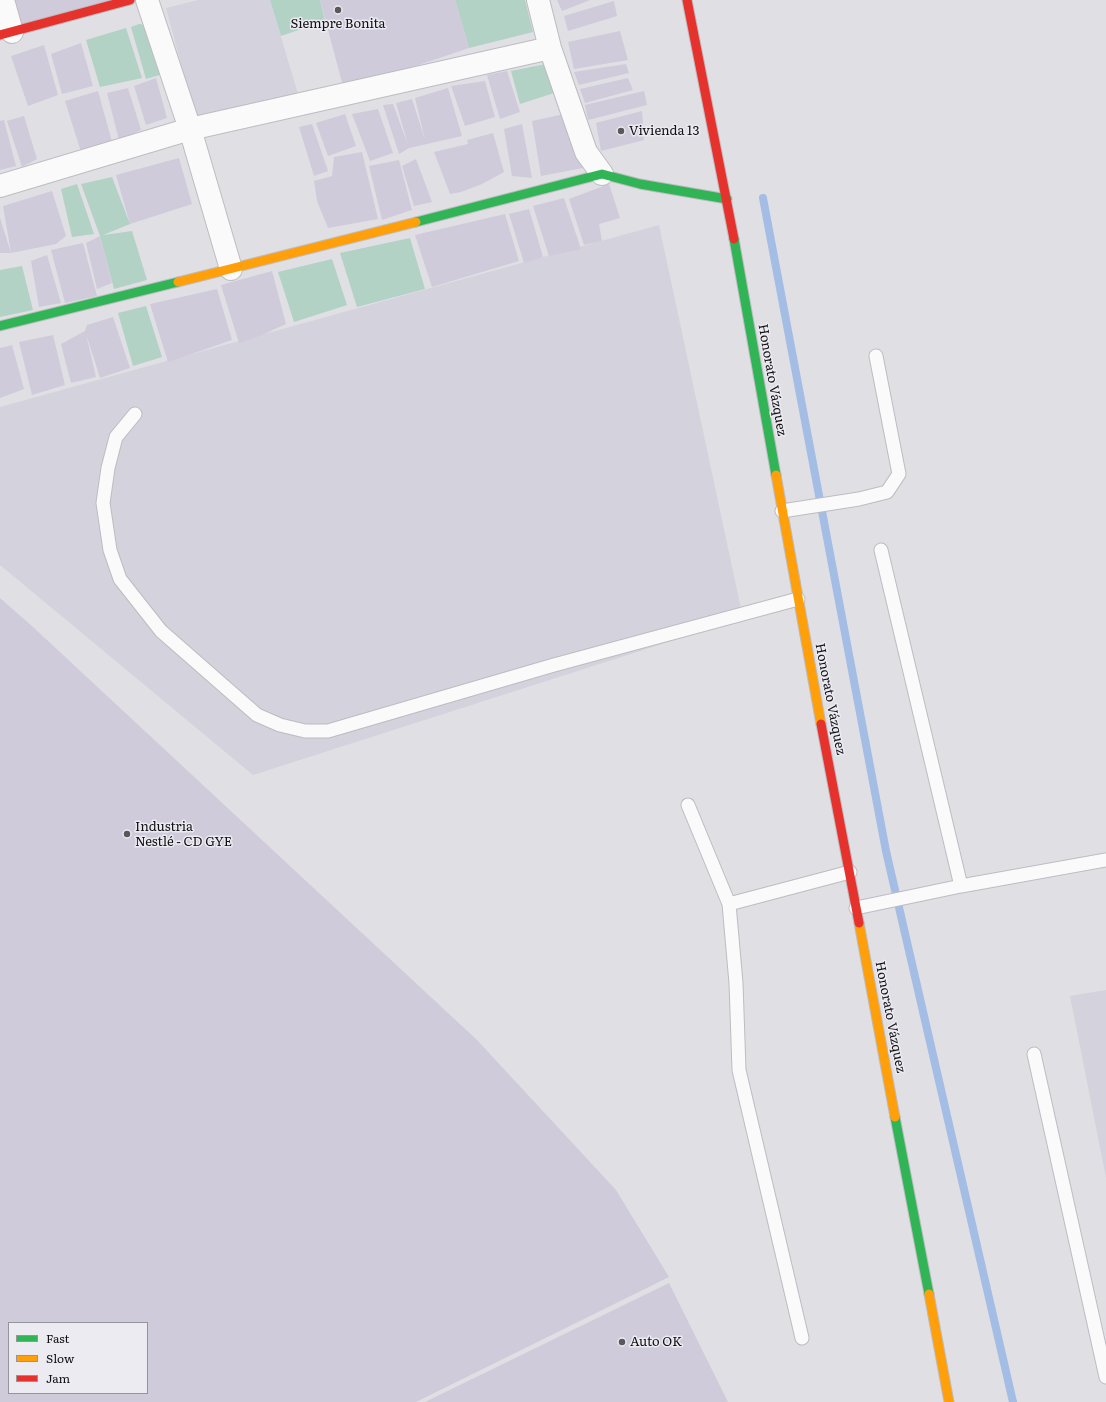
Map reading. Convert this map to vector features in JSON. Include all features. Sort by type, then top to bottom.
[{"type":"street","points":[[3,0],[6,34],[130,0]]},
{"type":"street","points":[[147,0],[190,129],[231,269]]},
{"type":"street","points":[[538,0],[550,48],[586,152],[602,174]]},
{"type":"street","name":"Honorato Vázquez","points":[[687,0],[727,199],[798,599],[948,1402]]},
{"type":"street","points":[[0,186],[190,129],[550,48]]},
{"type":"street","points":[[0,326],[231,269],[602,174],[640,184],[727,199]]},
{"type":"lane","points":[[782,511],[860,499],[887,492],[899,474],[876,356]]},
{"type":"lane","points":[[134,414],[116,437],[108,468],[103,503],[110,550],[120,579],[162,631],[256,715],[280,725],[305,731],[328,731],[554,665],[798,599]]},
{"type":"lane","points":[[881,550],[961,886]]},
{"type":"lane","points":[[688,805],[729,904],[736,983],[739,1070],[802,1338]]},
{"type":"lane","points":[[856,908],[925,895],[961,886],[1106,860]]},
{"type":"lane","points":[[729,904],[850,872]]},
{"type":"lane","points":[[1034,1054],[1106,1377]]},
{"type":"shaded area","points":[[198,0],[270,0],[298,94],[196,120],[166,8]]},
{"type":"shaded area","points":[[659,225],[743,618],[253,775],[0,565],[0,407]]},
{"type":"shaded area","points":[[1106,990],[1106,1178],[1070,996]]},
{"type":"green space","points":[[270,0],[320,0],[325,21],[281,36]]},
{"type":"green space","points":[[455,0],[525,0],[533,32],[469,48]]},
{"type":"green space","points":[[139,24],[148,25],[163,74],[146,79],[131,27]]},
{"type":"green space","points":[[126,28],[142,78],[100,87],[86,40]]},
{"type":"green space","points":[[546,64],[554,93],[520,104],[511,71]]},
{"type":"green space","points":[[112,177],[130,224],[103,235],[132,231],[147,280],[114,289],[100,236],[81,184]]},
{"type":"green space","points":[[77,184],[94,234],[72,237],[61,189]]},
{"type":"green space","points":[[410,238],[425,289],[357,307],[340,253]]},
{"type":"green space","points":[[332,259],[347,305],[294,322],[278,272]]},
{"type":"green space","points":[[22,266],[33,310],[0,317],[0,270]]},
{"type":"green space","points":[[146,306],[162,357],[133,366],[118,313]]},
{"type":"building","points":[[6,0],[121,0],[14,29]]},
{"type":"building","points":[[320,0],[455,0],[469,48],[392,74],[343,86]]},
{"type":"building","points":[[557,0],[590,0],[562,11]]},
{"type":"building","points":[[614,1],[617,16],[568,31],[564,16]]},
{"type":"building","points":[[620,31],[628,60],[574,69],[568,42]]},
{"type":"building","points":[[81,43],[93,86],[62,94],[51,54]]},
{"type":"building","points":[[44,45],[58,95],[28,106],[11,56]]},
{"type":"building","points":[[626,64],[629,73],[579,85],[574,72]]},
{"type":"building","points":[[507,71],[520,112],[500,119],[487,75]]},
{"type":"building","points":[[156,78],[167,118],[146,125],[134,86]]},
{"type":"building","points":[[628,78],[633,90],[585,103],[580,89]]},
{"type":"building","points":[[485,81],[495,117],[465,126],[451,86]]},
{"type":"building","points":[[128,88],[141,130],[119,140],[107,93]]},
{"type":"building","points":[[448,88],[462,136],[409,148],[399,154],[383,105],[393,104],[408,145],[396,103],[412,99],[425,140],[415,98]]},
{"type":"building","points":[[98,91],[112,142],[81,152],[65,101]]},
{"type":"building","points":[[644,91],[647,105],[588,120],[585,105]]},
{"type":"building","points":[[378,109],[393,153],[370,161],[352,114]]},
{"type":"building","name":"Vivienda 13","points":[[642,111],[644,140],[601,151],[596,123]]},
{"type":"building","points":[[569,113],[583,168],[541,176],[532,121]]},
{"type":"building","points":[[345,114],[356,146],[328,156],[316,123]]},
{"type":"building","points":[[24,116],[37,159],[22,167],[7,121]]},
{"type":"building","points":[[4,120],[16,166],[0,170],[0,121]]},
{"type":"building","points":[[312,124],[328,171],[314,176],[299,127]]},
{"type":"building","points":[[522,124],[532,178],[512,176],[504,129]]},
{"type":"building","points":[[493,133],[504,172],[482,184],[461,192],[450,194],[434,152],[468,144],[467,140]]},
{"type":"building","points":[[362,152],[378,219],[328,228],[317,201],[314,181],[332,176],[334,157]]},
{"type":"building","points":[[179,158],[192,204],[130,224],[116,175]]},
{"type":"building","points":[[416,159],[432,202],[414,206],[402,166]]},
{"type":"building","points":[[399,160],[412,210],[382,220],[369,166]]},
{"type":"building","points":[[609,184],[620,218],[599,224],[602,241],[584,245],[569,199]]},
{"type":"building","points":[[52,191],[66,236],[56,244],[11,253],[3,206]]},
{"type":"building","points":[[564,198],[581,249],[549,256],[533,206]]},
{"type":"building","points":[[529,209],[543,257],[524,263],[509,214]]},
{"type":"building","points":[[505,214],[519,261],[432,287],[415,235]]},
{"type":"building","points":[[0,218],[11,253],[0,253]]},
{"type":"building","points":[[100,236],[112,283],[97,289],[86,243]]},
{"type":"building","points":[[83,243],[97,296],[65,303],[51,250]]},
{"type":"building","points":[[47,255],[61,303],[39,307],[31,261]]},
{"type":"building","points":[[272,271],[286,324],[262,335],[239,343],[221,285]]},
{"type":"building","points":[[217,289],[232,340],[168,362],[150,304]]},
{"type":"building","points":[[113,317],[130,368],[100,378],[86,334],[96,377],[71,383],[61,344],[85,331],[87,325]]},
{"type":"building","points":[[53,335],[65,385],[32,395],[19,342]]},
{"type":"building","points":[[12,345],[24,389],[0,398],[0,348]]},
{"type":"building","name":"Industria Nestlé - CD GYE","points":[[0,598],[477,1040],[616,1190],[669,1277],[416,1402],[0,1402]]},
{"type":"building","name":"Auto OK","points":[[669,1283],[728,1402],[425,1402]]},
{"type":"waterway","points":[[763,198],[886,851],[1013,1402]]},
{"type":"traffic: fast","points":[[416,222],[602,174],[640,184],[727,199]]},
{"type":"traffic: fast","points":[[734,239],[776,475]]},
{"type":"traffic: fast","points":[[0,326],[178,282]]},
{"type":"traffic: fast","points":[[895,1117],[929,1294]]},
{"type":"traffic: slow","points":[[178,282],[416,222]]},
{"type":"traffic: slow","points":[[776,475],[821,724]]},
{"type":"traffic: slow","points":[[859,923],[895,1117]]},
{"type":"traffic: slow","points":[[929,1294],[949,1402]]},
{"type":"traffic: jam","points":[[0,35],[130,0]]},
{"type":"traffic: jam","points":[[687,0],[734,239]]},
{"type":"traffic: jam","points":[[821,724],[859,923]]},
{"type":"place","name":"Siempre Bonita","points":[[338,10]]},
{"type":"place","name":"Vivienda 13","points":[[621,131]]},
{"type":"place","name":"Industria Nestlé - CD GYE","points":[[127,834]]},
{"type":"place","name":"Auto OK","points":[[622,1342]]}]
